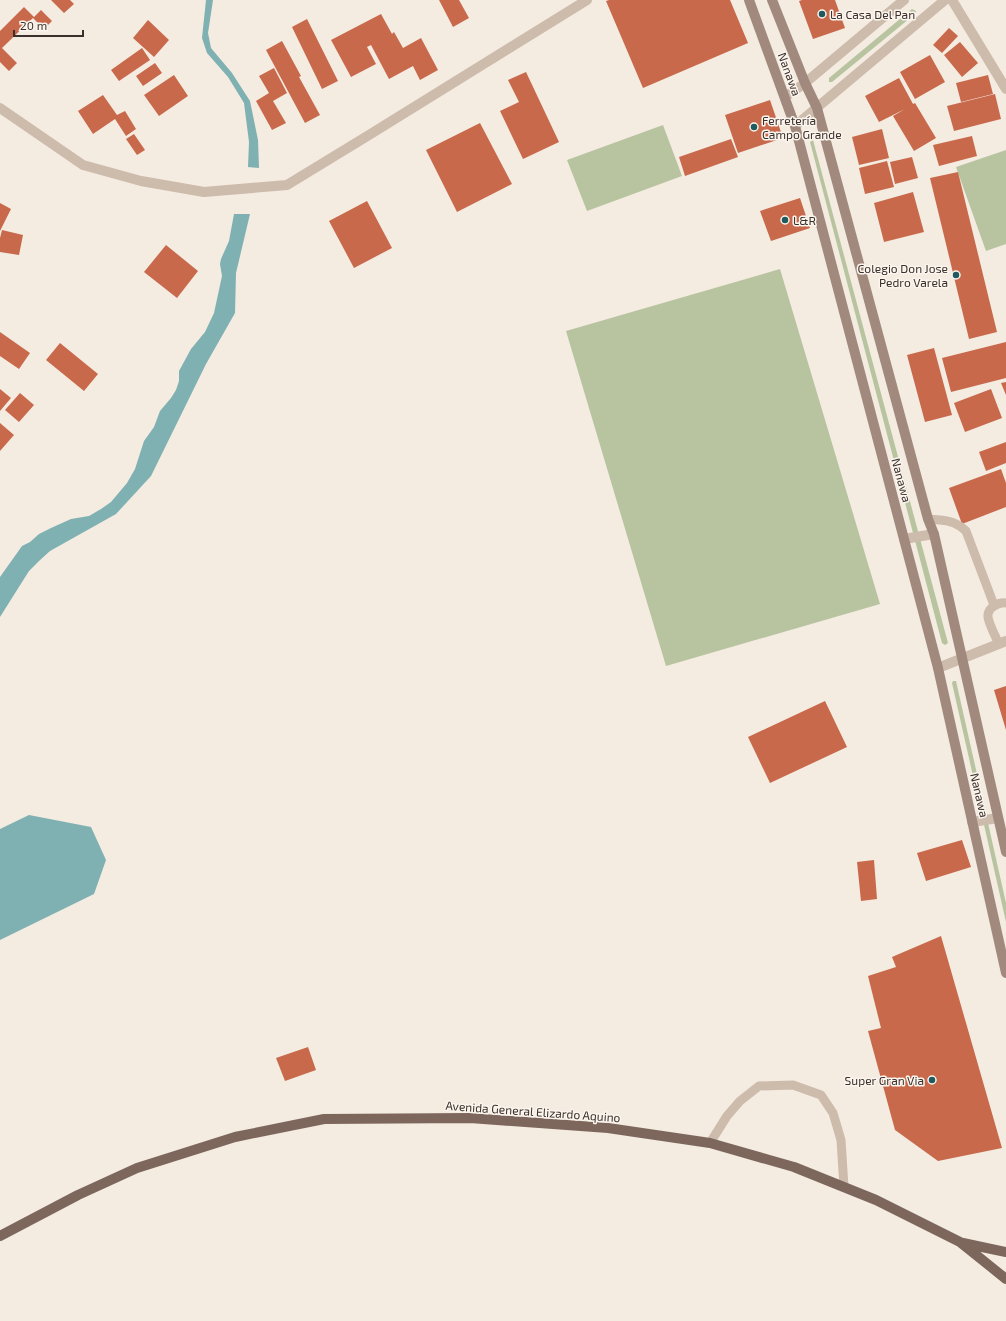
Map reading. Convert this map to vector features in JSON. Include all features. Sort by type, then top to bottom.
[{"type":"main road","name":"Nanawa","points":[[749,0],[795,126],[938,668],[1006,973]]},
{"type":"main road","name":"Nanawa","points":[[772,0],[805,83],[817,108],[928,519],[934,534],[1006,852]]},
{"type":"main road","name":"Avenida General Elizardo Aquino","points":[[0,1236],[78,1195],[137,1168],[234,1137],[324,1119],[470,1118],[608,1128],[710,1143],[794,1167],[876,1200],[960,1242],[1006,1279]]},
{"type":"main road","points":[[960,1242],[1006,1252]]},
{"type":"street","points":[[0,108],[83,165],[141,181],[204,192],[287,185],[587,0]]},
{"type":"street","points":[[785,96],[805,83],[904,0]]},
{"type":"street","points":[[795,126],[945,0]]},
{"type":"street","points":[[952,0],[1006,89]]},
{"type":"street","points":[[904,539],[934,534]]},
{"type":"street","points":[[938,668],[1002,642]]},
{"type":"street","points":[[972,822],[998,818]]},
{"type":"lane","points":[[928,519],[950,520],[966,531],[994,605]]},
{"type":"lane","points":[[1002,642],[988,617],[989,611],[994,605],[1003,602],[1006,603]]},
{"type":"lane","points":[[710,1143],[736,1106],[759,1086],[793,1085],[821,1095],[833,1113],[841,1140],[844,1187]]},
{"type":"green space","points":[[912,9],[916,11],[915,14],[832,82],[829,82],[829,78]]},
{"type":"green space","points":[[663,125],[682,176],[587,211],[567,160]]},
{"type":"green space","points":[[813,140],[948,643],[945,645],[942,643],[810,142]]},
{"type":"green space","points":[[1006,150],[1006,244],[986,251],[956,167]]},
{"type":"green space","points":[[780,269],[880,604],[666,666],[566,331]]},
{"type":"green space","points":[[953,681],[956,681],[1006,903],[1006,922],[952,683]]},
{"type":"water","points":[[206,0],[213,0],[208,33],[211,48],[232,73],[250,101],[258,140],[259,168],[248,167],[249,142],[244,103],[228,77],[207,53],[202,38]]},
{"type":"water","points":[[234,214],[250,214],[236,273],[235,313],[206,364],[151,476],[116,514],[50,551],[39,561],[29,571],[0,617],[0,577],[22,546],[30,542],[39,534],[51,528],[71,519],[89,516],[101,509],[111,502],[127,483],[135,469],[144,441],[154,427],[160,411],[176,390],[179,381],[179,371],[191,349],[205,332],[214,313],[222,276],[220,264],[221,259],[229,241]]},
{"type":"water","points":[[29,815],[91,827],[106,860],[94,894],[0,940],[0,829]]},
{"type":"building","points":[[51,0],[70,0],[74,4],[64,13]]},
{"type":"building","points":[[439,0],[459,0],[469,18],[453,27]]},
{"type":"building","points":[[730,0],[748,43],[643,88],[606,1]]},
{"type":"building","name":"La Casa Del Pan","points":[[835,0],[845,28],[813,39],[799,1]]},
{"type":"building","points":[[24,7],[34,17],[2,48],[17,63],[9,71],[0,62],[0,31]]},
{"type":"building","points":[[41,10],[52,21],[44,29],[33,18]]},
{"type":"building","points":[[381,14],[392,34],[394,32],[403,48],[421,38],[438,70],[420,80],[413,66],[389,79],[371,45],[367,47],[376,64],[351,77],[331,40]]},
{"type":"building","points":[[307,19],[338,81],[322,89],[292,27]]},
{"type":"building","points":[[148,20],[169,40],[154,57],[133,38]]},
{"type":"building","points":[[949,28],[958,36],[942,53],[933,45]]},
{"type":"building","points":[[282,41],[301,76],[299,77],[320,115],[305,123],[266,50]]},
{"type":"building","points":[[960,42],[978,63],[962,77],[944,55]]},
{"type":"building","points":[[142,48],[150,60],[119,81],[111,70]]},
{"type":"building","points":[[930,55],[945,82],[915,99],[900,72]]},
{"type":"building","points":[[155,63],[162,73],[143,86],[136,76]]},
{"type":"building","points":[[274,68],[287,93],[273,101],[286,123],[272,130],[256,101],[269,93],[259,76]]},
{"type":"building","points":[[526,72],[559,142],[523,159],[500,111],[519,102],[508,80]]},
{"type":"building","points":[[174,75],[188,96],[159,116],[144,95]]},
{"type":"building","points":[[988,75],[993,94],[961,102],[956,83]]},
{"type":"building","points":[[899,78],[913,104],[915,103],[936,138],[914,151],[893,116],[905,109],[879,122],[865,96]]},
{"type":"building","points":[[995,94],[1001,119],[954,131],[947,106]]},
{"type":"building","points":[[103,95],[117,115],[125,111],[136,129],[126,136],[115,119],[93,134],[78,111]]},
{"type":"building","name":"Ferretería Campo Grande","points":[[770,100],[783,138],[738,153],[725,115]]},
{"type":"building","points":[[480,123],[512,184],[457,212],[426,150]]},
{"type":"building","points":[[882,129],[889,158],[859,165],[852,137]]},
{"type":"building","points":[[134,134],[145,150],[137,155],[126,139]]},
{"type":"building","points":[[972,136],[977,156],[939,166],[933,145]]},
{"type":"building","points":[[731,139],[738,157],[685,176],[679,157]]},
{"type":"building","points":[[912,157],[918,178],[895,184],[890,162]]},
{"type":"building","points":[[887,161],[894,187],[865,194],[859,168]]},
{"type":"building","points":[[958,172],[997,332],[969,339],[930,178]]},
{"type":"building","points":[[913,192],[924,232],[884,242],[874,203]]},
{"type":"building","name":"L&R","points":[[800,198],[810,228],[771,241],[760,211]]},
{"type":"building","points":[[367,201],[392,248],[354,268],[329,221]]},
{"type":"building","points":[[0,203],[11,209],[0,231]]},
{"type":"building","points":[[2,230],[23,235],[19,255],[0,252],[0,238]]},
{"type":"building","points":[[166,245],[198,271],[177,298],[144,272]]},
{"type":"building","points":[[0,332],[30,353],[19,369],[0,356]]},
{"type":"building","points":[[1006,342],[1006,378],[951,392],[942,358]]},
{"type":"building","points":[[60,343],[98,374],[84,391],[46,360]]},
{"type":"building","points":[[934,348],[952,415],[925,422],[907,355]]},
{"type":"building","points":[[1006,382],[1006,395],[1001,383]]},
{"type":"building","points":[[0,389],[11,398],[0,411]]},
{"type":"building","points":[[991,389],[1002,418],[965,432],[954,403]]},
{"type":"building","points":[[20,393],[34,405],[19,422],[5,410]]},
{"type":"building","points":[[0,423],[14,435],[0,451]]},
{"type":"building","points":[[1006,442],[1006,463],[986,471],[979,452]]},
{"type":"building","points":[[1001,469],[1006,483],[1006,507],[962,524],[949,488]]},
{"type":"building","points":[[1006,686],[1006,730],[994,690]]},
{"type":"building","points":[[825,701],[847,747],[770,783],[748,737]]},
{"type":"building","points":[[962,840],[971,867],[926,881],[917,853]]},
{"type":"building","points":[[874,860],[877,899],[861,901],[857,862]]},
{"type":"building","name":"Super Gran Via","points":[[941,936],[1002,1148],[938,1161],[895,1130],[868,1031],[881,1028],[868,976],[896,967],[892,957]]},
{"type":"building","points":[[308,1047],[316,1070],[285,1081],[276,1058]]},
{"type":"place","name":"La Casa Del Pan","points":[[822,14]]},
{"type":"place","name":"Ferretería Campo Grande","points":[[754,127]]},
{"type":"place","name":"L&R","points":[[785,220]]},
{"type":"place","name":"Colegio Don Jose Pedro Varela","points":[[956,275]]},
{"type":"place","name":"Super Gran Via","points":[[932,1080]]}]
